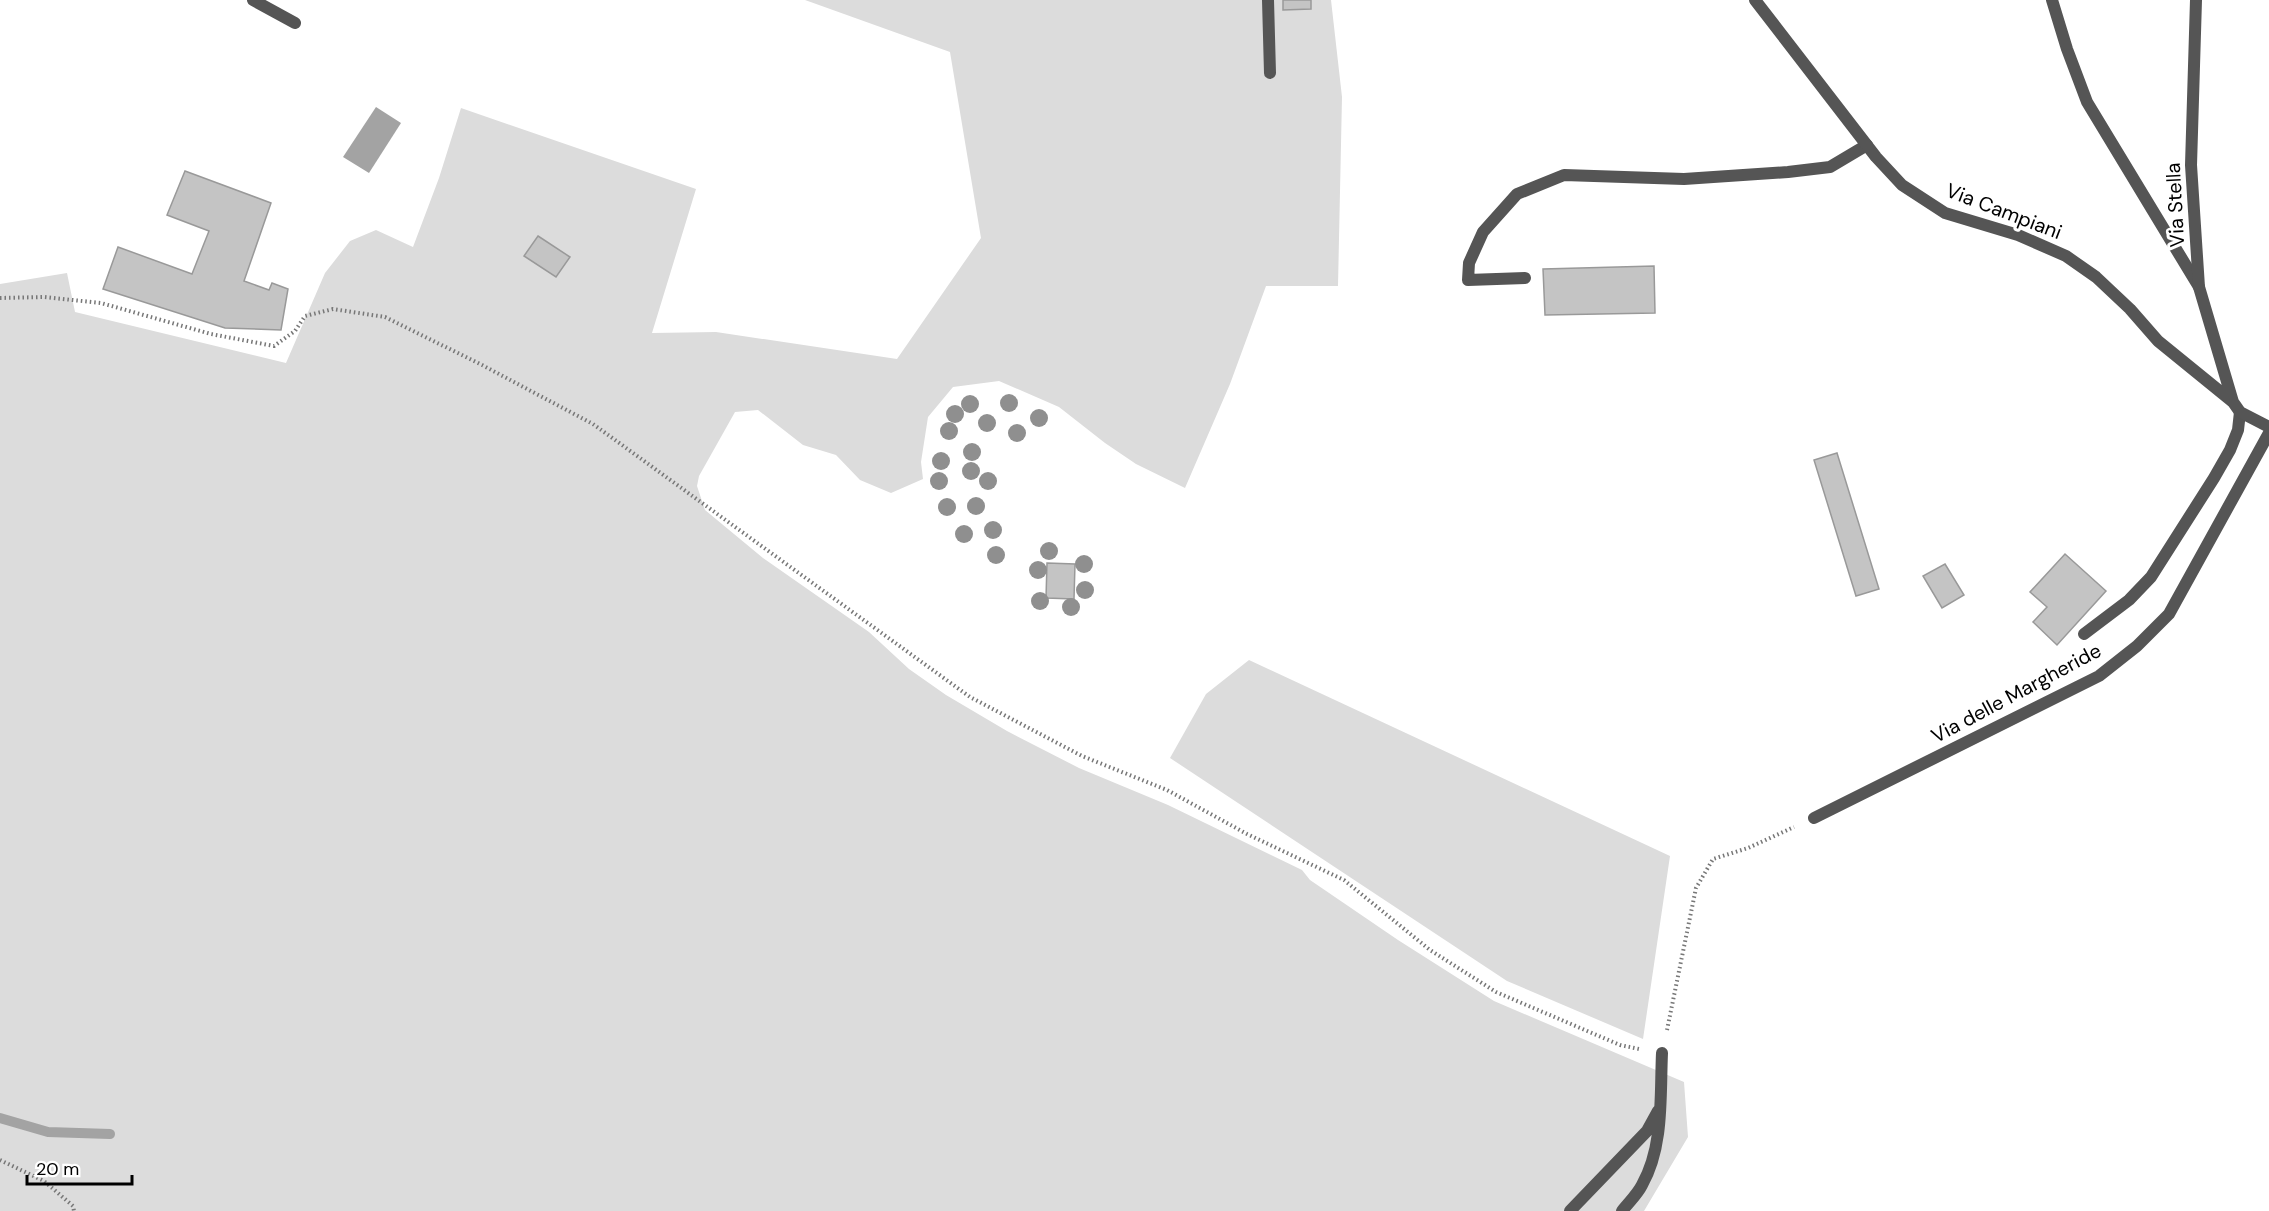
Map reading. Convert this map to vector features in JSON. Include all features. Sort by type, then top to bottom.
[{"type":"street","points":[[253,0],[295,23]]},
{"type":"street","points":[[1268,0],[1270,73]]},
{"type":"street","name":"Via Campiani","points":[[1755,0],[1867,145],[1902,185],[1945,213],[2018,235],[2066,256],[2096,277],[2158,341],[2236,407],[2269,427]]},
{"type":"street","points":[[2052,0],[2087,102],[2199,287]]},
{"type":"street","name":"Via Stella","points":[[2196,0],[2192,165],[2199,287],[2236,407]]},
{"type":"street","points":[[1525,278],[1468,280],[1469,263],[1483,232],[1517,194],[1564,175],[1684,179],[1788,172],[1830,167],[1867,145]]},
{"type":"street","points":[[2084,634],[2129,600],[2151,576],[2230,450],[2238,430],[2236,407]]},
{"type":"street","name":"Via delle Margheride","points":[[1814,818],[2099,676],[2137,646],[2169,614],[2269,433]]},
{"type":"street","points":[[1622,1211],[1642,1186],[1654,1155],[1659,1133],[1662,1053]]},
{"type":"street","points":[[1570,1211],[1647,1131],[1660,1107]]},
{"type":"path","points":[[0,298],[44,297],[101,303],[211,334],[274,346],[295,331],[305,316],[333,309],[385,317],[593,424],[970,698],[1082,756],[1167,790],[1247,834],[1344,880],[1430,950],[1496,992],[1620,1045],[1662,1053],[1696,888],[1713,860],[1748,848],[1814,818]]},
{"type":"path","points":[[0,1160],[44,1181],[73,1206],[75,1211]]},
{"type":"shaded area","points":[[805,0],[1331,0],[1342,97],[1338,286],[1266,286],[1230,384],[1185,488],[1136,464],[1059,407],[999,381],[953,387],[928,417],[921,462],[923,479],[891,493],[860,480],[836,455],[803,445],[758,410],[735,412],[699,476],[697,486],[705,510],[763,558],[869,632],[909,669],[946,695],[1007,731],[1079,768],[1168,805],[1302,870],[1310,880],[1494,1001],[1684,1082],[1688,1137],[1644,1211],[0,1211],[0,284],[67,273],[75,312],[286,363],[325,273],[350,241],[376,230],[413,247],[439,178],[461,108],[696,189],[652,333],[716,332],[897,359],[981,238],[950,52]]},
{"type":"shaded area","points":[[376,107],[401,123],[369,173],[343,157]]},
{"type":"shaded area","points":[[1249,660],[1670,856],[1643,1039],[1507,981],[1170,758],[1206,694]]},
{"type":"building","points":[[1283,0],[1311,0],[1311,9],[1283,10]]},
{"type":"building","points":[[185,171],[271,203],[244,281],[269,290],[272,283],[288,289],[281,330],[225,328],[103,289],[118,247],[192,274],[209,231],[167,215]]},
{"type":"building","points":[[538,236],[570,257],[556,277],[524,256]]},
{"type":"building","points":[[1654,266],[1655,313],[1545,315],[1543,269]]},
{"type":"building","points":[[1837,453],[1879,589],[1856,596],[1814,460]]},
{"type":"building","points":[[2065,554],[2106,591],[2057,645],[2033,622],[2047,607],[2030,592]]},
{"type":"building","points":[[1047,563],[1075,564],[1074,599],[1046,598]]},
{"type":"building","points":[[1945,564],[1964,595],[1942,608],[1923,576]]},
{"type":"waterway","points":[[0,1118],[48,1132],[110,1134]]}]
